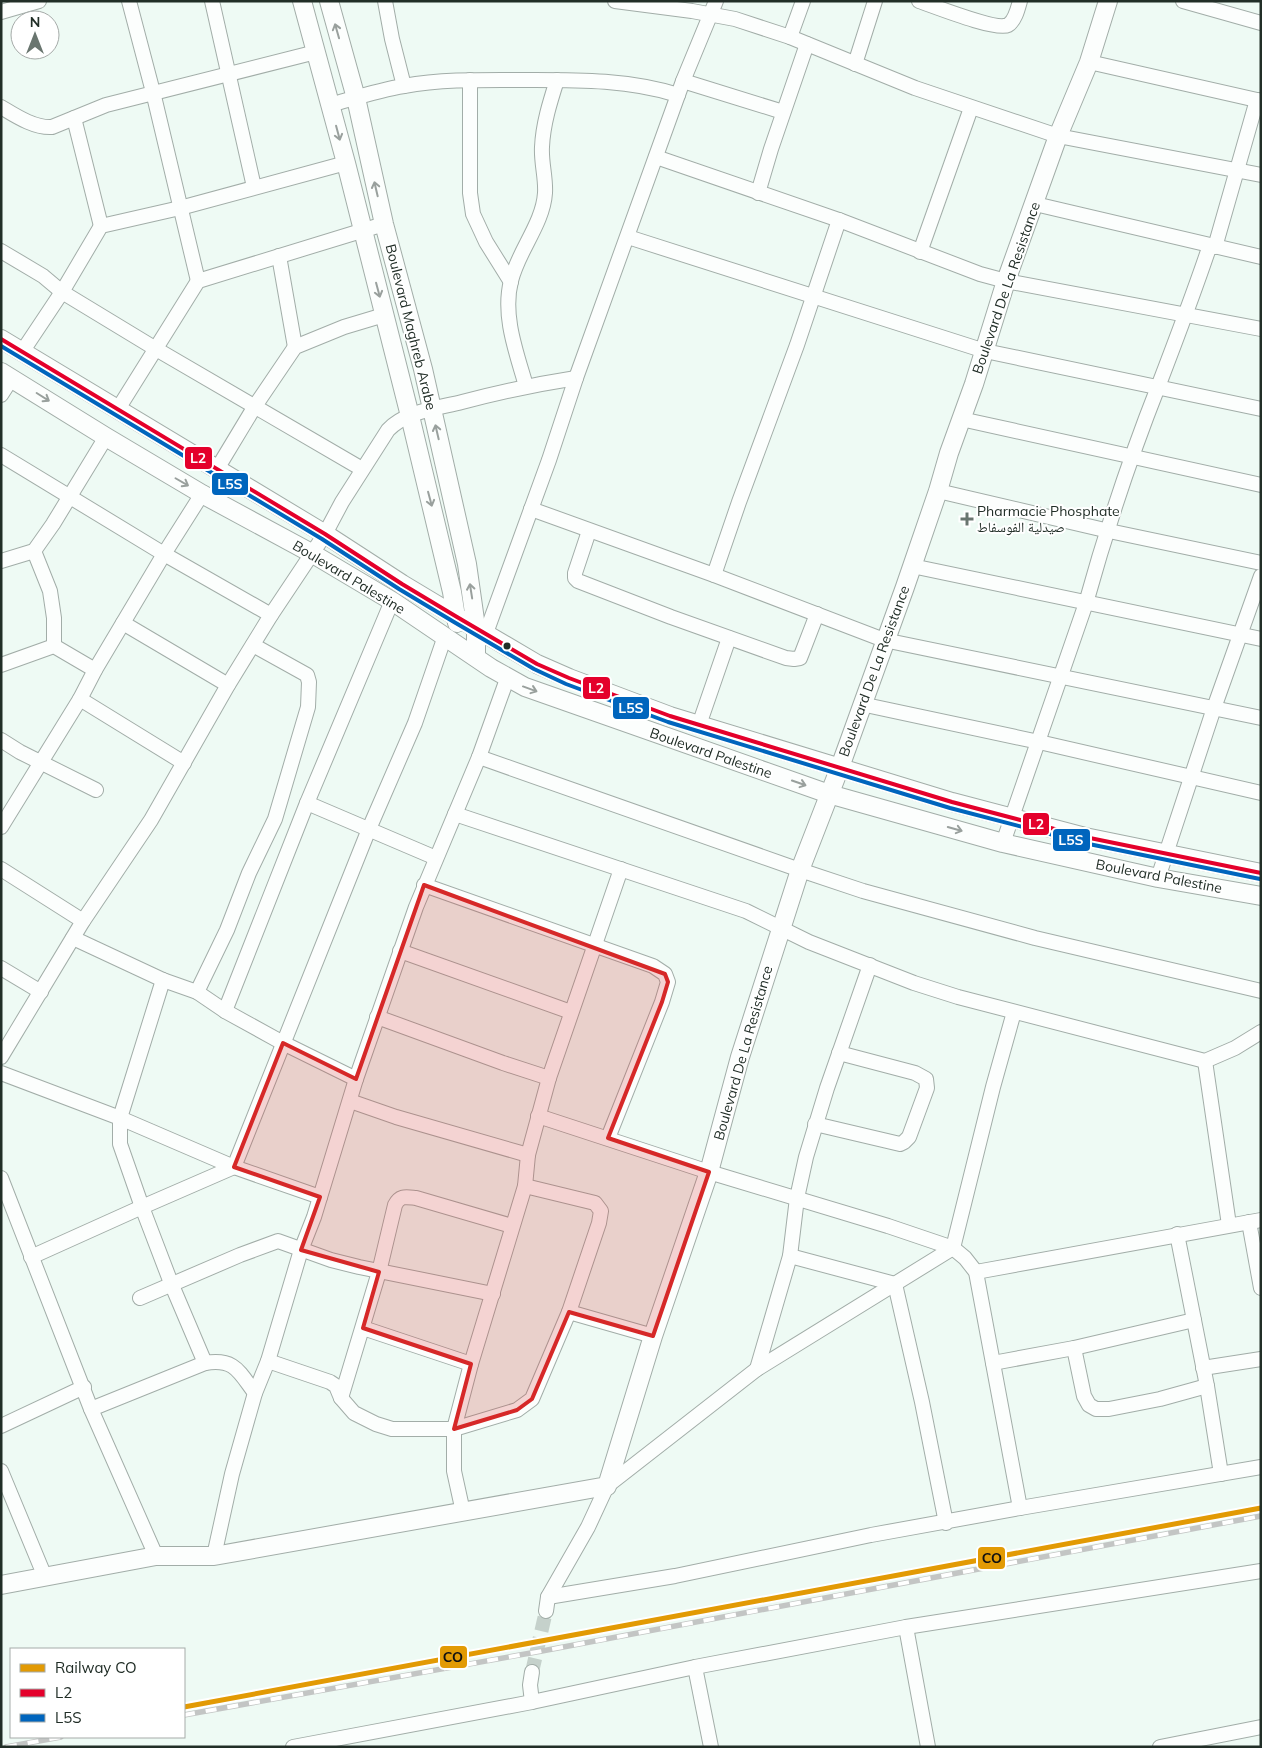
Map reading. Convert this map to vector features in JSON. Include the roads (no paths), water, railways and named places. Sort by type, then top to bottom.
[{"type":"street","points":[[1,12],[39,1]]},
{"type":"street","points":[[129,1],[153,92],[198,281]]},
{"type":"street","points":[[212,1],[254,187]]},
{"type":"street","name":"Boulevard Maghreb Arabe","points":[[302,1],[346,163],[446,564],[457,617],[452,641]]},
{"type":"street","name":"Boulevard Maghreb Arabe","points":[[329,1],[356,98],[384,224],[423,369],[481,630],[476,656]]},
{"type":"street","points":[[385,1],[404,86]]},
{"type":"street","points":[[615,1],[713,8],[735,19],[790,37],[854,64],[971,108],[1058,136],[1261,175]]},
{"type":"street","points":[[790,37],[803,1]]},
{"type":"street","points":[[854,64],[875,1]]},
{"type":"street","points":[[918,1],[1001,27],[1007,26],[1010,22],[1020,1]]},
{"type":"street","name":"Boulevard De La Resistance","points":[[607,1486],[653,1336],[709,1172],[740,1057],[800,870],[840,767],[912,566],[1006,281],[1058,136],[1088,62],[1108,1]]},
{"type":"street","points":[[1183,1],[1261,23]]},
{"type":"street","points":[[481,630],[531,509],[683,81],[713,8]]},
{"type":"street","points":[[758,193],[783,112],[807,44]]},
{"type":"street","points":[[1,107],[43,128],[52,127],[106,105],[316,52]]},
{"type":"street","points":[[1003,843],[1086,603],[1132,457],[1213,246],[1259,100],[1088,62]]},
{"type":"street","points":[[330,105],[404,86],[431,82],[470,80],[614,82],[651,87],[678,96]]},
{"type":"street","points":[[470,80],[470,193],[473,214],[486,242],[511,282]]},
{"type":"street","points":[[526,386],[509,321],[511,282],[546,192],[542,148],[544,127],[557,80]]},
{"type":"street","points":[[683,81],[783,112]]},
{"type":"street","points":[[920,252],[971,108]]},
{"type":"street","points":[[22,352],[62,292],[101,226],[74,118]]},
{"type":"street","points":[[656,157],[839,220],[980,274],[1006,281],[1261,329]]},
{"type":"street","points":[[101,226],[180,208],[346,163]]},
{"type":"street","points":[[1035,204],[1261,257]]},
{"type":"street","points":[[714,575],[814,296],[839,220]]},
{"type":"street","points":[[118,409],[198,281],[384,224]]},
{"type":"street","points":[[628,237],[984,351],[1261,409]]},
{"type":"street","points":[[1,251],[43,276],[62,292],[156,349],[362,469]]},
{"type":"street","points":[[279,256],[295,347]]},
{"type":"street","points":[[217,470],[295,347],[344,327],[384,315]]},
{"type":"street","name":"Boulevard Palestine","points":[[1,339],[325,534],[457,617],[537,664],[569,678],[698,725],[943,800],[1085,837],[1261,873]]},
{"type":"street","points":[[1,395],[6,375]]},
{"type":"street","name":"Boulevard Palestine","points":[[6,375],[202,494],[313,554],[392,600],[507,679],[525,687],[829,794],[1003,843],[1158,878],[1261,896]]},
{"type":"street","points":[[1,1057],[83,921],[152,820],[228,685],[271,615],[313,554],[342,502],[388,430],[395,423],[410,416],[526,386],[576,378]]},
{"type":"street","points":[[961,419],[1261,485]]},
{"type":"street","points":[[1,561],[34,550],[106,437]]},
{"type":"street","points":[[1,455],[164,554],[271,615]]},
{"type":"street","points":[[938,491],[1108,531],[1261,563]]},
{"type":"street","points":[[1,827],[80,699],[95,670],[164,554],[202,494]]},
{"type":"street","points":[[531,509],[714,575],[884,640],[1261,718]]},
{"type":"street","points":[[589,531],[575,573],[575,578],[578,581],[729,638],[794,659],[800,658],[817,614]]},
{"type":"street","points":[[34,550],[50,591],[54,618],[54,646]]},
{"type":"street","points":[[912,566],[1261,639]]},
{"type":"street","points":[[1158,878],[1214,708],[1261,576]]},
{"type":"street","points":[[225,1011],[392,600]]},
{"type":"street","points":[[123,623],[228,685]]},
{"type":"street","points":[[698,725],[729,638]]},
{"type":"street","points":[[31,1257],[234,1168],[369,829],[452,641]]},
{"type":"street","points":[[197,992],[227,930],[249,873],[275,819],[308,707],[310,682],[307,675],[253,645]]},
{"type":"street","points":[[1,665],[54,646]]},
{"type":"street","points":[[54,646],[95,670]]},
{"type":"street","points":[[214,1556],[232,1474],[255,1393],[268,1361],[301,1250],[320,1196],[356,1079],[424,885],[479,757],[507,679]]},
{"type":"street","points":[[80,699],[184,763]]},
{"type":"street","points":[[861,704],[1039,742],[1261,793]]},
{"type":"street","points":[[1,740],[20,752],[96,790]]},
{"type":"street","points":[[479,757],[800,870],[901,902],[1035,938],[1261,992]]},
{"type":"street","points":[[308,803],[436,858]]},
{"type":"street","points":[[455,814],[746,911],[809,942],[958,997],[1205,1061],[1235,1048],[1261,1032]]},
{"type":"street","points":[[464,1512],[454,1471],[454,1429],[471,1364],[525,1186],[528,1155],[549,1078],[570,1012],[621,869]]},
{"type":"street","points":[[2,870],[83,921]]},
{"type":"street","points":[[424,885],[653,966],[666,974],[668,982],[662,1002],[608,1138]]},
{"type":"street","points":[[73,938],[163,980],[197,992],[225,1011],[283,1043],[356,1079]]},
{"type":"street","points":[[400,952],[570,1012]]},
{"type":"street","points":[[757,1368],[790,1256],[798,1198],[815,1124],[870,965]]},
{"type":"street","points":[[1,968],[41,992]]},
{"type":"street","points":[[163,980],[120,1118],[120,1144],[171,1283],[205,1363]]},
{"type":"street","points":[[1014,1012],[993,1087],[953,1248],[757,1368],[607,1486],[588,1527],[547,1604],[872,1536],[1020,1508],[1261,1467]]},
{"type":"street","points":[[377,1017],[549,1078]]},
{"type":"street","points":[[815,1124],[900,1144],[908,1137],[927,1088],[926,1079],[915,1073],[839,1053]]},
{"type":"street","points":[[1205,1061],[1229,1225]]},
{"type":"street","points":[[1,1072],[120,1118],[234,1168],[320,1196]]},
{"type":"street","points":[[350,1101],[396,1117],[528,1155]]},
{"type":"street","points":[[538,1116],[709,1172],[798,1198],[953,1248],[965,1258],[976,1272],[1020,1508]]},
{"type":"street","points":[[1,1178],[7,1206],[31,1257],[84,1387],[91,1409],[156,1556]]},
{"type":"street","points":[[268,1361],[330,1382],[336,1386],[347,1406],[364,1419],[392,1429],[454,1429],[516,1410],[532,1399],[569,1312],[599,1223],[601,1211],[595,1203],[525,1186]]},
{"type":"street","points":[[341,1398],[379,1272],[398,1199],[404,1196],[416,1198],[512,1226]]},
{"type":"street","points":[[976,1272],[1255,1221],[1261,1288]]},
{"type":"street","points":[[1177,1234],[1208,1386],[1221,1474]]},
{"type":"street","points":[[140,1298],[171,1283],[273,1243],[282,1242],[331,1260],[379,1272],[492,1294]]},
{"type":"street","points":[[790,1256],[895,1284]]},
{"type":"street","points":[[895,1284],[922,1402],[946,1523]]},
{"type":"street","points":[[569,1312],[653,1336]]},
{"type":"street","points":[[993,1363],[1074,1348],[1194,1320]]},
{"type":"street","points":[[362,1328],[471,1364]]},
{"type":"street","points":[[1074,1348],[1084,1396],[1089,1405],[1096,1409],[1109,1409],[1160,1399],[1208,1386]]},
{"type":"street","points":[[1203,1368],[1261,1359]]},
{"type":"street","points":[[91,1409],[205,1363],[219,1360],[235,1367],[255,1393]]},
{"type":"street","points":[[1,1426],[84,1387]]},
{"type":"street","points":[[1,1471],[45,1577]]},
{"type":"street","points":[[1,1585],[156,1556],[214,1556],[607,1486]]},
{"type":"street","points":[[293,1747],[532,1702],[696,1666],[906,1627],[1261,1570]]},
{"type":"street","points":[[906,1627],[928,1747]]},
{"type":"street","points":[[696,1666],[711,1747]]},
{"type":"street","points":[[532,1672],[530,1685],[532,1702]]},
{"type":"street","points":[[1160,1747],[1261,1727]]},
{"type":"tunnel","points":[[532,1672],[546,1611]]},
{"type":"railway","points":[[185,1715],[542,1651],[1261,1516]]},
{"type":"railway","points":[[6,1747],[56,1738]]},
{"type":"rail line","name":"CO","points":[[185,1707],[1261,1508]]},
{"type":"place","name":"Pharmacie Phosphate صيدلية الفوسفاط","points":[[967,519]]}]
